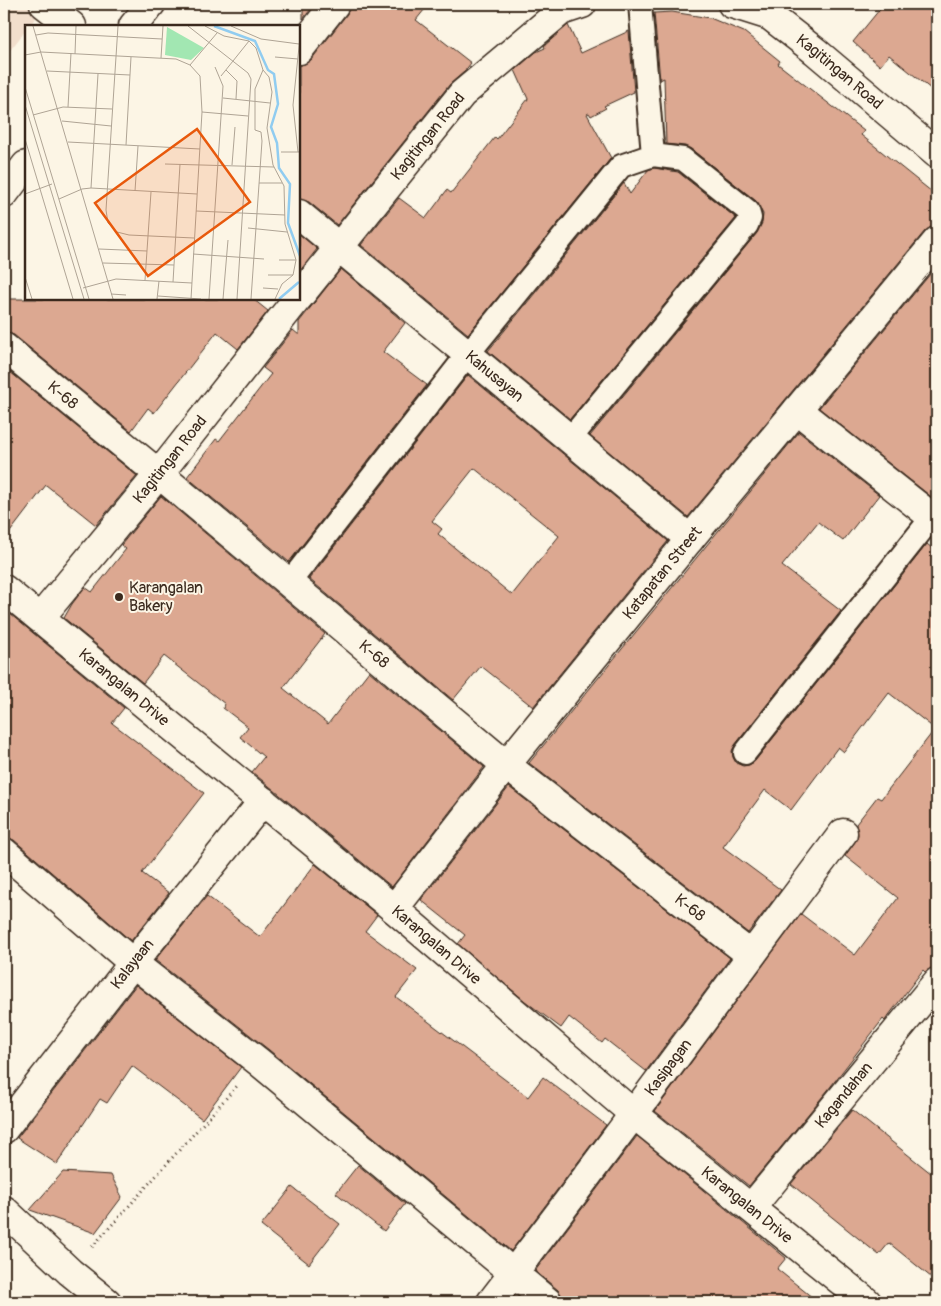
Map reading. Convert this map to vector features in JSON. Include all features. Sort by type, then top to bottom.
[{"type":"street","points":[[44,4],[71,25]]},
{"type":"street","points":[[134,25],[151,4]]},
{"type":"street","points":[[300,49],[335,4]]},
{"type":"street","name":"Kagitingan Road","points":[[300,295],[462,94],[561,11],[582,4]]},
{"type":"street","name":"Kagitingan Road","points":[[732,4],[770,16],[815,51],[937,154]]},
{"type":"street","points":[[4,194],[25,166]]},
{"type":"street","name":"Kahusayan","points":[[300,215],[690,539]]},
{"type":"street","name":"Katapatan Street","points":[[394,909],[506,765],[937,241]]},
{"type":"street","name":"Kagitingan Road","points":[[40,618],[159,474],[296,300]]},
{"type":"street","name":"K-68","points":[[4,347],[159,474],[506,765],[750,956]]},
{"type":"street","points":[[798,410],[936,517]]},
{"type":"street","name":"Karangalan Drive","points":[[4,589],[394,909],[635,1115],[867,1302]]},
{"type":"street","name":"Kalayaan","points":[[4,1129],[263,801]]},
{"type":"street","name":"Kasipagan","points":[[491,1302],[635,1115],[750,956],[843,833]]},
{"type":"street","points":[[4,852],[133,964],[259,1062],[548,1302]]},
{"type":"street","name":"Kagandahan","points":[[752,1208],[937,982]]},
{"type":"street","points":[[4,1210],[70,1272],[107,1302]]},
{"type":"lane","points":[[640,4],[653,155]]},
{"type":"lane","points":[[289,583],[468,354],[622,166],[653,155],[683,159],[748,211],[750,218],[747,225],[570,439]]},
{"type":"lane","points":[[745,753],[936,517]]},
{"type":"path","points":[[70,1272],[259,1062]]},
{"type":"shaded area","points":[[4,4],[47,4],[30,25],[25,25],[25,31],[4,58]]},
{"type":"building","points":[[303,4],[315,4],[303,19]]},
{"type":"building","points":[[350,4],[429,4],[416,20],[471,63],[450,84],[337,225],[309,202],[300,199],[300,65],[311,60],[347,14]]},
{"type":"building","points":[[884,4],[937,4],[937,94],[889,55],[880,66],[853,42]]},
{"type":"building","points":[[672,12],[710,18],[744,32],[780,61],[778,64],[864,131],[861,135],[937,196],[937,226],[925,231],[688,517],[590,436],[757,233],[762,223],[763,214],[756,201],[691,149],[685,146],[666,144],[664,78],[660,80],[654,13]]},
{"type":"building","points":[[568,25],[581,53],[629,31],[634,92],[604,106],[606,108],[591,116],[589,113],[587,114],[611,158],[468,334],[361,245],[399,198],[426,218],[447,190],[451,193],[528,99],[515,70],[536,52],[545,48],[544,46]]},
{"type":"building","points":[[654,168],[678,172],[736,218],[570,419],[488,351],[624,183],[630,194],[648,170]]},
{"type":"building","points":[[300,235],[317,249],[300,271]]},
{"type":"building","points":[[341,269],[405,323],[383,352],[427,385],[289,562],[187,477],[216,439],[219,441],[271,374],[263,368],[293,330],[299,335],[299,322]]},
{"type":"building","points":[[931,273],[937,279],[937,498],[934,499],[819,408]]},
{"type":"building","points":[[4,299],[254,300],[268,311],[238,349],[217,332],[154,413],[148,408],[131,431],[14,335],[4,332]]},
{"type":"building","points":[[4,367],[137,476],[96,525],[46,485],[4,540]]},
{"type":"building","points":[[468,375],[668,541],[533,707],[481,666],[453,700],[309,579]],"holes":[[[474,468],[559,536],[512,595],[438,534],[442,529],[432,521]]]},
{"type":"building","points":[[799,432],[879,495],[843,541],[818,522],[782,566],[841,611],[735,745],[732,751],[733,757],[736,763],[743,766],[755,761],[927,544],[937,552],[937,967],[925,972],[923,970],[885,1021],[883,1019],[828,1090],[749,1186],[655,1111],[801,914],[855,955],[898,898],[845,856],[858,835],[856,824],[877,797],[881,799],[935,729],[889,693],[844,752],[838,747],[791,810],[765,790],[723,847],[781,890],[748,933],[529,763]]},
{"type":"building","points":[[161,496],[325,634],[283,688],[328,724],[369,671],[484,767],[392,887],[252,772],[264,757],[240,737],[248,727],[223,708],[225,704],[164,656],[143,683],[64,618],[85,587],[92,592],[126,549],[121,545]]},
{"type":"building","points":[[4,609],[124,708],[112,723],[204,793],[142,873],[169,893],[131,941],[14,840],[4,837]]},
{"type":"building","points":[[509,787],[730,958],[646,1071],[605,1039],[602,1043],[569,1017],[561,1028],[525,1001],[458,944],[465,935],[421,900]]},
{"type":"building","points":[[315,864],[377,915],[365,931],[417,970],[396,997],[528,1097],[543,1077],[606,1125],[511,1251],[269,1050],[155,960],[207,896],[260,937]]},
{"type":"building","points":[[136,985],[241,1067],[202,1119],[132,1066],[107,1103],[100,1099],[57,1164],[17,1138]]},
{"type":"building","points":[[852,1110],[937,1178],[937,1282],[889,1243],[879,1255],[791,1184]]},
{"type":"building","points":[[637,1136],[786,1258],[777,1269],[818,1302],[563,1301],[558,1290],[535,1271]]},
{"type":"building","points":[[358,1165],[405,1204],[384,1231],[336,1193]]},
{"type":"building","points":[[63,1172],[111,1175],[122,1197],[95,1233],[30,1210]]},
{"type":"building","points":[[292,1187],[340,1224],[309,1264],[261,1226]]},
{"type":"place","name":"Karangalan Bakery","points":[[119,597]]}]
